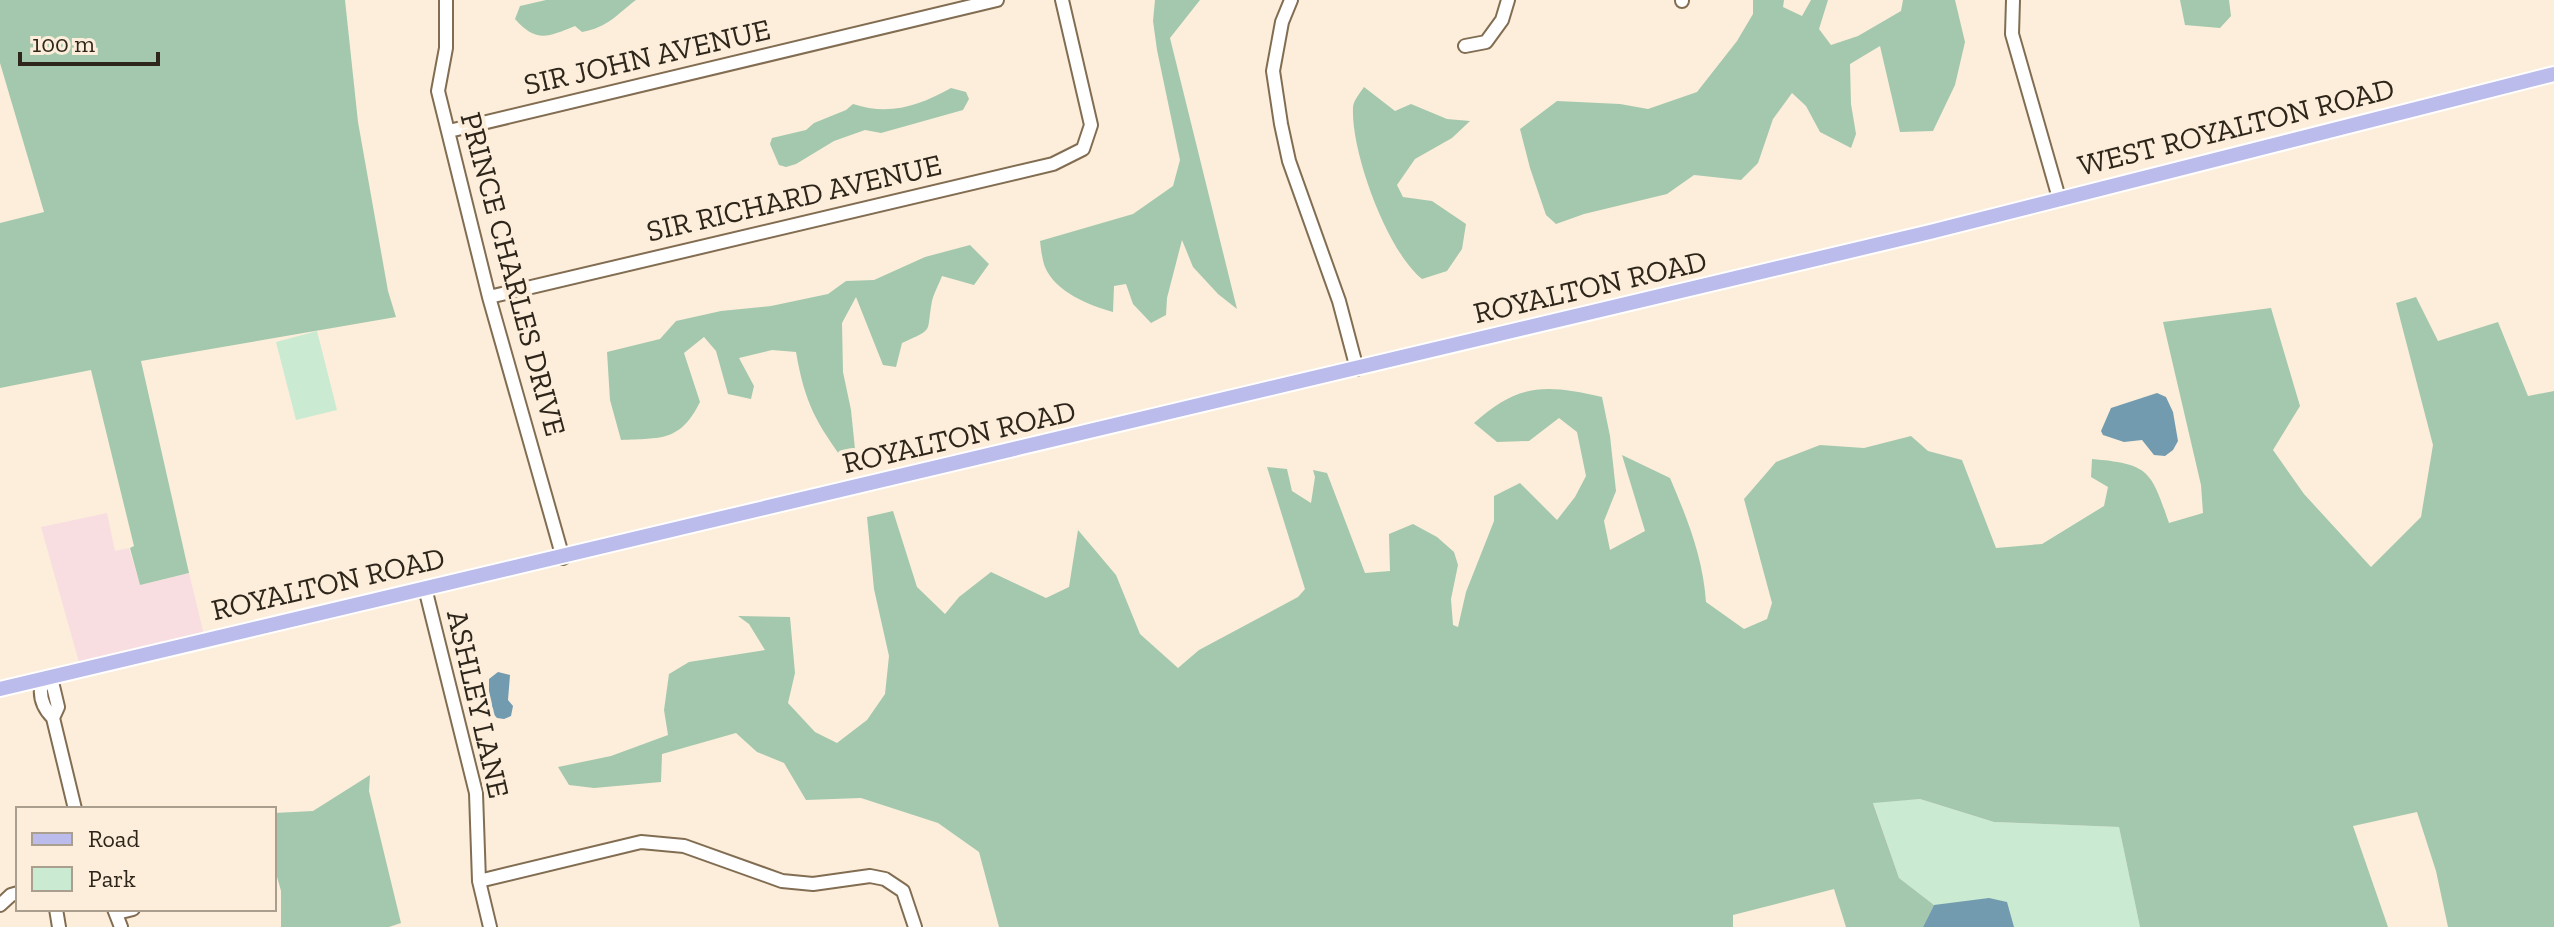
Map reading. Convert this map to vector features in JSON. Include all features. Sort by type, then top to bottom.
[{"type":"main road","name":"WEST ROYALTON ROAD","points":[[1930,232],[2554,74]]},
{"type":"main road","name":"ROYALTON ROAD","points":[[0,689],[1930,232]]},
{"type":"street","name":"PRINCE CHARLES DRIVE","points":[[446,0],[446,48],[438,91],[489,297],[563,558]]},
{"type":"street","name":"SIR JOHN AVENUE","points":[[449,131],[997,0]]},
{"type":"street","name":"SIR RICHARD AVENUE","points":[[489,297],[1053,164],[1083,149],[1091,125],[1062,0]]},
{"type":"street","points":[[1291,0],[1282,22],[1273,71],[1281,124],[1289,161],[1339,301],[1357,369]]},
{"type":"street","points":[[1465,46],[1486,42],[1502,20],[1508,0]]},
{"type":"street","points":[[2013,0],[2012,34],[2059,198]]},
{"type":"street","name":"ASHLEY LANE","points":[[425,588],[476,793],[479,881],[490,927]]},
{"type":"street","points":[[43,679],[40,690],[45,710],[53,718],[75,807]]},
{"type":"street","points":[[479,881],[641,842],[684,846],[782,881],[813,884],[870,876],[885,879],[903,891],[915,927]]},
{"type":"street","points":[[0,905],[16,894]]},
{"type":"street","points":[[115,911],[121,927]]},
{"type":"shaded area","points":[[107,513],[115,551],[129,548],[140,585],[189,573],[204,635],[80,666],[41,527]]},
{"type":"green space","points":[[0,0],[345,0],[358,122],[388,291],[396,317],[141,361],[189,573],[140,585],[130,548],[134,546],[91,370],[0,388],[0,223],[44,212],[0,63]]},
{"type":"green space","points":[[546,0],[636,0],[606,23],[591,30],[582,32],[575,26],[550,35],[536,35],[515,19],[520,6]]},
{"type":"green space","points":[[1155,0],[1200,0],[1170,38],[1237,309],[1193,267],[1182,240],[1167,298],[1166,315],[1151,323],[1133,304],[1126,284],[1114,286],[1113,312],[1084,302],[1065,291],[1045,267],[1040,241],[1133,214],[1173,186],[1180,160],[1157,50],[1153,21]]},
{"type":"green space","points":[[1753,0],[1784,0],[1783,7],[1802,16],[1811,0],[1828,0],[1819,29],[1831,45],[1858,36],[1901,11],[1903,0],[1955,0],[1965,42],[1955,85],[1933,131],[1900,132],[1880,46],[1850,64],[1851,104],[1856,134],[1851,148],[1820,132],[1806,106],[1792,93],[1773,119],[1758,163],[1741,180],[1694,175],[1667,194],[1556,224],[1546,215],[1520,129],[1557,101],[1620,104],[1648,109],[1697,92],[1737,41],[1753,14]]},
{"type":"green space","points":[[2180,0],[2229,0],[2231,16],[2220,28],[2185,25]]},
{"type":"green space","points":[[1364,87],[1395,111],[1411,104],[1447,119],[1470,121],[1452,138],[1415,159],[1397,185],[1403,197],[1432,201],[1466,224],[1462,249],[1447,271],[1422,279],[1396,247],[1384,224],[1365,174],[1354,127],[1353,105]]},
{"type":"green space","points":[[951,88],[966,92],[969,99],[963,110],[881,133],[865,130],[834,141],[796,164],[786,167],[779,165],[770,144],[772,138],[806,130],[853,104],[879,109],[904,107]]},
{"type":"green space","points":[[970,245],[989,264],[974,285],[942,276],[932,301],[927,329],[902,343],[896,367],[883,365],[856,297],[842,323],[843,372],[856,459],[848,466],[813,412],[803,386],[796,352],[772,350],[739,358],[754,386],[751,399],[728,394],[716,351],[704,337],[684,353],[700,402],[685,425],[658,438],[621,440],[610,400],[607,352],[660,339],[676,321],[828,294],[846,281],[874,280],[925,257]]},
{"type":"green space","points":[[2416,297],[2438,341],[2498,322],[2528,396],[2554,391],[2554,927],[2448,927],[2436,871],[2417,812],[2353,826],[2388,927],[2140,927],[2119,827],[1994,822],[1920,799],[1873,803],[1899,878],[1934,905],[1923,927],[1846,927],[1834,889],[1733,915],[1733,927],[999,927],[979,852],[938,823],[861,798],[806,800],[784,763],[757,752],[736,733],[662,754],[661,782],[594,788],[569,785],[558,767],[611,756],[668,735],[664,710],[669,674],[689,662],[765,650],[749,624],[738,616],[790,617],[795,673],[788,703],[815,732],[837,743],[867,720],[885,694],[889,656],[874,589],[867,517],[893,511],[917,587],[945,614],[959,597],[991,572],[1046,598],[1069,587],[1078,530],[1116,575],[1140,634],[1178,668],[1199,650],[1298,597],[1305,589],[1267,467],[1287,469],[1292,491],[1311,503],[1315,477],[1313,470],[1327,473],[1365,573],[1390,571],[1389,534],[1413,524],[1437,537],[1454,552],[1458,565],[1451,599],[1453,625],[1458,627],[1466,592],[1494,521],[1494,496],[1520,483],[1557,520],[1586,476],[1577,432],[1559,418],[1529,441],[1497,442],[1474,423],[1505,400],[1534,390],[1565,390],[1602,397],[1616,491],[1604,521],[1610,550],[1645,531],[1622,455],[1670,478],[1698,554],[1706,602],[1744,629],[1767,619],[1772,603],[1744,499],[1776,462],[1820,445],[1864,448],[1911,436],[1928,451],[1962,460],[1996,548],[2042,544],[2104,506],[2108,487],[2091,477],[2092,459],[2126,464],[2146,473],[2158,492],[2169,523],[2203,513],[2201,485],[2163,322],[2271,308],[2300,406],[2273,450],[2304,494],[2371,567],[2421,517],[2433,445],[2396,303]]},
{"type":"green space","points":[[317,331],[337,410],[296,420],[276,342]]},
{"type":"green space","points":[[370,775],[369,791],[401,923],[389,927],[281,927],[281,891],[276,873],[276,813],[313,811]]},
{"type":"green space","points":[[1920,799],[1994,822],[2119,827],[2140,927],[1923,927],[1934,905],[1899,878],[1873,802]]},
{"type":"water","points":[[2157,393],[2166,397],[2173,412],[2178,441],[2173,450],[2165,456],[2154,455],[2142,440],[2124,442],[2103,435],[2101,431],[2111,408]]},
{"type":"water","points":[[498,672],[510,675],[508,700],[513,706],[511,716],[504,719],[497,718],[489,709],[489,679]]},
{"type":"water","points":[[1989,898],[2007,902],[2014,927],[1923,927],[1934,905]]}]
